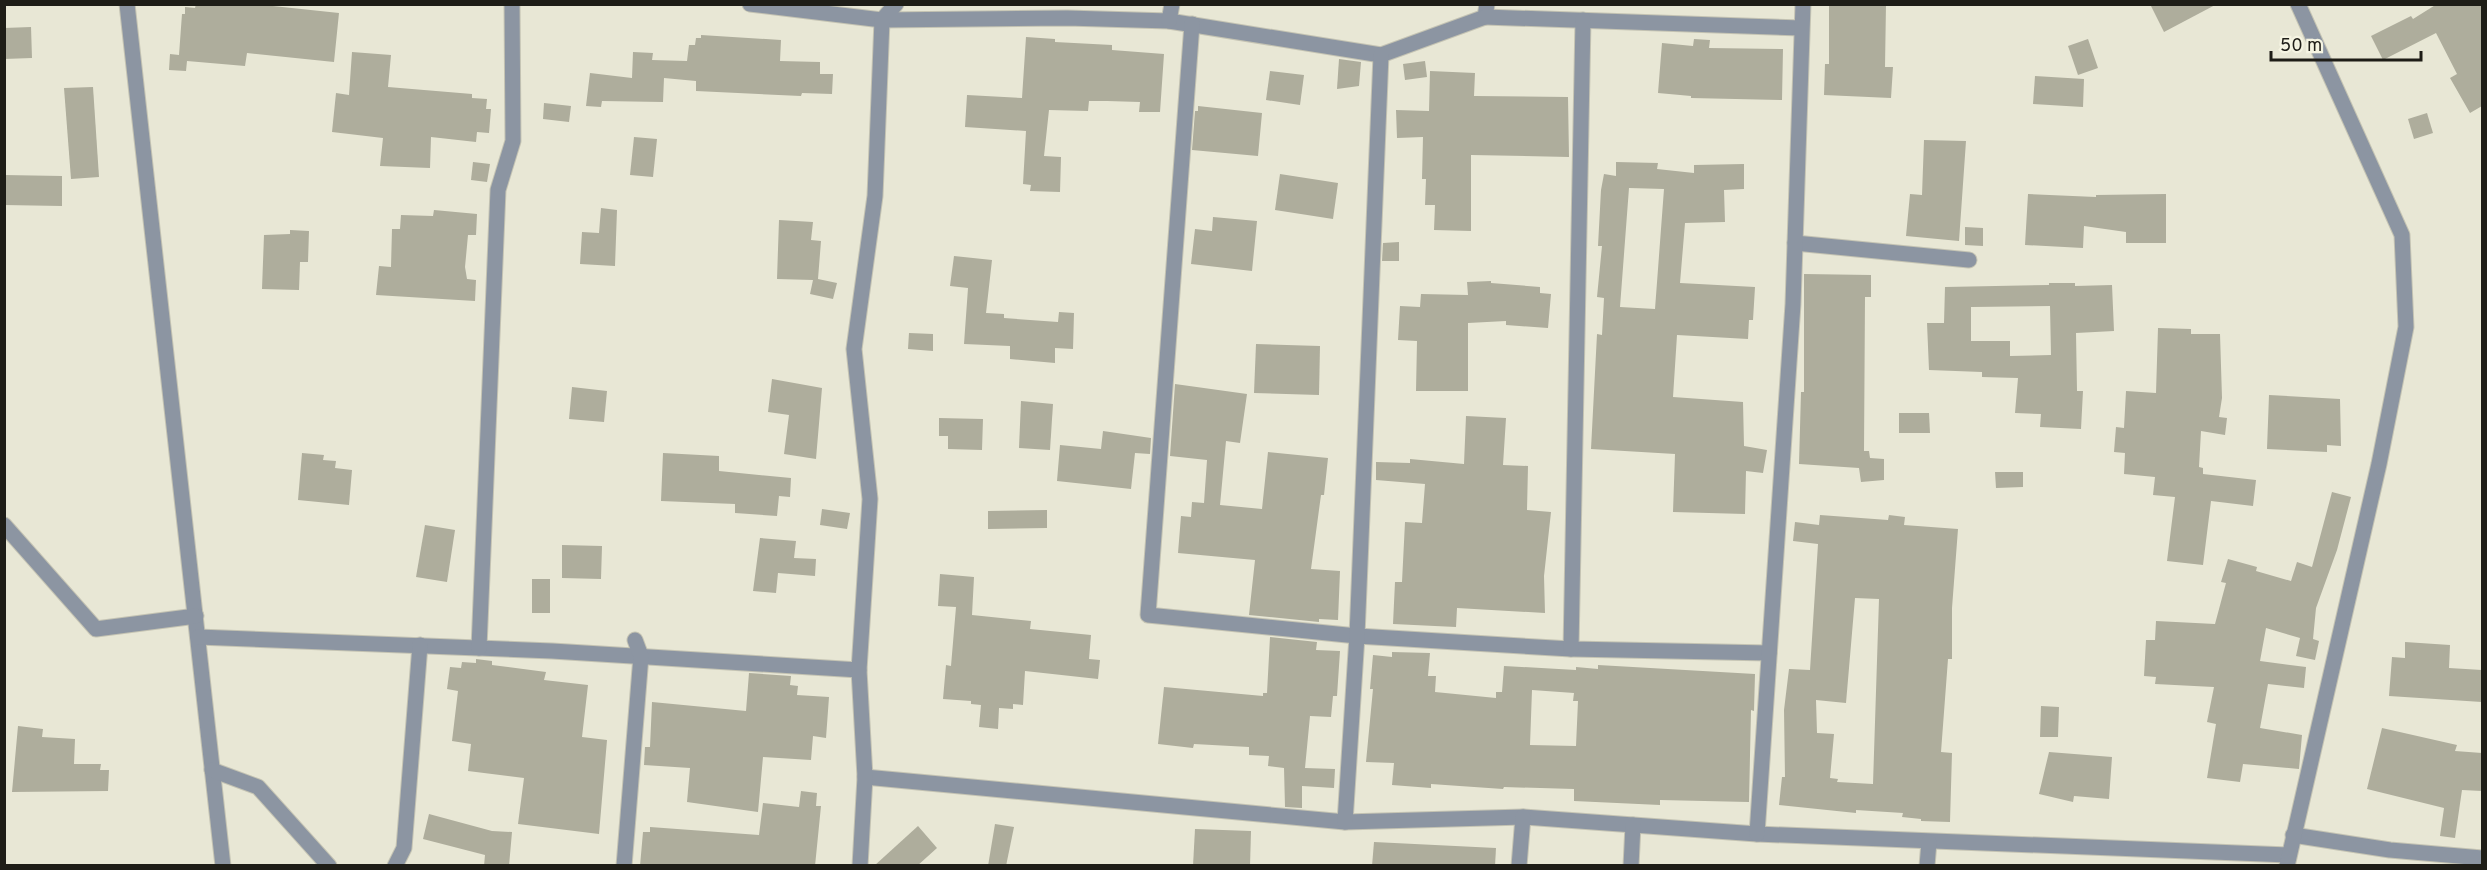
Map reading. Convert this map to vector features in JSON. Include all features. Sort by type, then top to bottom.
[{"type":"street","points":[[127,4],[223,866]]},
{"type":"street","points":[[479,648],[498,190],[513,141],[512,4]]},
{"type":"street","points":[[750,4],[882,20],[1067,18],[1169,21],[1381,55],[1486,11],[1583,20],[1801,28]]},
{"type":"street","points":[[860,866],[865,777],[859,670],[870,499],[854,349],[875,196],[882,20],[896,4]]},
{"type":"street","points":[[1169,21],[1172,4]]},
{"type":"street","points":[[1757,834],[1795,243],[1803,4]]},
{"type":"street","points":[[865,777],[1346,822],[1523,817],[1757,834],[2288,860],[2379,464],[2406,327],[2402,235],[2298,4]]},
{"type":"street","points":[[1571,649],[1583,20]]},
{"type":"street","points":[[1192,24],[1148,615],[1357,636],[1571,649],[1769,653]]},
{"type":"street","points":[[1346,822],[1357,636],[1381,55]]},
{"type":"street","points":[[1795,243],[1969,260]]},
{"type":"street","points":[[4,525],[96,629],[196,616]]},
{"type":"street","points":[[198,637],[420,645],[859,670]]},
{"type":"street","points":[[624,866],[640,656],[635,640]]},
{"type":"street","points":[[394,866],[404,848],[420,645]]},
{"type":"street","points":[[212,770],[258,787],[328,866]]},
{"type":"street","points":[[1519,866],[1523,817]]},
{"type":"street","points":[[1631,866],[1633,825]]},
{"type":"street","points":[[2293,835],[2390,850],[2482,858]]},
{"type":"street","points":[[1927,866],[1929,842]]},
{"type":"building","points":[[196,4],[254,4],[339,13],[334,62],[247,53],[245,66],[187,61],[186,71],[169,70],[170,54],[179,55],[182,14],[185,14],[185,7],[195,8]]},
{"type":"building","points":[[1829,4],[1886,4],[1885,67],[1893,67],[1891,98],[1824,95],[1825,64],[1829,64]]},
{"type":"building","points":[[2150,4],[2217,4],[2164,32]]},
{"type":"building","points":[[2437,4],[2482,4],[2482,106],[2470,113],[2450,78],[2457,74],[2436,33],[2383,60],[2371,36],[2411,16],[2413,19]]},
{"type":"building","points":[[31,27],[32,58],[4,59],[4,28]]},
{"type":"building","points":[[701,35],[781,40],[780,61],[820,62],[820,74],[833,74],[832,94],[802,93],[801,96],[696,91],[696,81],[664,78],[663,102],[602,101],[601,107],[586,106],[590,73],[632,78],[633,52],[653,53],[652,60],[687,61],[689,45],[695,45],[696,38],[701,38]]},
{"type":"building","points":[[1026,37],[1055,39],[1055,42],[1112,45],[1112,50],[1164,54],[1160,112],[1139,112],[1140,102],[1107,101],[1089,101],[1088,111],[1049,110],[1044,156],[1061,157],[1060,192],[1030,191],[1031,185],[1023,184],[1026,131],[965,127],[967,95],[1022,98]]},
{"type":"building","points":[[1694,39],[1710,40],[1709,48],[1783,49],[1782,100],[1691,98],[1691,96],[1658,93],[1662,43],[1693,46]]},
{"type":"building","points":[[2088,39],[2098,68],[2078,75],[2068,46]]},
{"type":"building","points":[[352,52],[391,55],[388,87],[472,94],[472,98],[487,99],[486,109],[491,109],[489,133],[477,132],[476,142],[431,137],[430,168],[380,166],[383,138],[332,132],[336,93],[349,95]]},
{"type":"building","points":[[1339,59],[1361,62],[1359,86],[1337,89]]},
{"type":"building","points":[[1425,61],[1427,77],[1405,80],[1403,64]]},
{"type":"building","points":[[1270,71],[1304,75],[1300,105],[1266,100]]},
{"type":"building","points":[[1430,71],[1475,73],[1474,96],[1568,97],[1569,157],[1471,155],[1471,231],[1434,230],[1435,205],[1425,205],[1426,179],[1422,179],[1423,137],[1397,138],[1396,110],[1429,111]]},
{"type":"building","points":[[2035,76],[2084,79],[2083,107],[2033,104]]},
{"type":"building","points":[[93,87],[99,177],[71,179],[64,88]]},
{"type":"building","points":[[544,103],[571,106],[569,122],[543,119]]},
{"type":"building","points":[[1198,106],[1262,113],[1258,156],[1192,150],[1195,111],[1198,111]]},
{"type":"building","points":[[2427,113],[2433,133],[2414,139],[2408,119]]},
{"type":"building","points":[[634,137],[657,139],[653,177],[630,175]]},
{"type":"building","points":[[1924,140],[1966,141],[1959,241],[1906,236],[1910,194],[1922,195]]},
{"type":"building","points":[[473,162],[490,164],[487,182],[471,180]]},
{"type":"building","points":[[1616,162],[1658,163],[1657,169],[1694,173],[1694,165],[1744,164],[1744,189],[1724,190],[1725,222],[1685,223],[1680,283],[1755,287],[1753,320],[1749,320],[1748,339],[1677,335],[1673,397],[1743,402],[1744,446],[1767,450],[1763,473],[1746,471],[1745,514],[1673,512],[1675,454],[1591,449],[1597,334],[1602,335],[1604,298],[1597,297],[1602,246],[1598,246],[1601,190],[1604,174],[1616,176]],"holes":[[[1629,188],[1664,189],[1655,309],[1620,307]]]},
{"type":"building","points":[[1280,174],[1338,183],[1333,219],[1275,210]]},
{"type":"building","points":[[4,175],[62,176],[62,206],[4,205]]},
{"type":"building","points":[[2028,194],[2096,197],[2096,195],[2166,194],[2166,243],[2126,243],[2126,232],[2084,226],[2083,248],[2025,245]]},
{"type":"building","points":[[601,208],[617,210],[615,266],[580,264],[582,232],[599,233]]},
{"type":"building","points":[[434,210],[477,214],[476,235],[468,235],[465,267],[467,279],[476,280],[475,301],[376,295],[379,266],[391,267],[392,229],[400,229],[401,215],[433,216]]},
{"type":"building","points":[[1213,217],[1257,221],[1252,271],[1191,264],[1195,229],[1212,231]]},
{"type":"building","points":[[779,220],[813,222],[811,240],[821,241],[818,279],[837,283],[833,299],[810,294],[813,280],[777,279]]},
{"type":"building","points":[[1965,227],[1983,228],[1983,246],[1965,245]]},
{"type":"building","points":[[290,230],[309,231],[308,262],[300,262],[299,290],[262,289],[264,235],[290,234]]},
{"type":"building","points":[[1399,242],[1399,261],[1382,261],[1383,243]]},
{"type":"building","points":[[954,256],[992,260],[986,313],[1004,314],[1004,318],[1058,322],[1059,312],[1074,313],[1073,349],[1055,348],[1055,363],[1010,359],[1010,346],[964,344],[968,288],[950,286]]},
{"type":"building","points":[[1804,274],[1871,275],[1871,297],[1865,297],[1864,451],[1869,451],[1870,458],[1884,459],[1884,480],[1861,482],[1859,468],[1799,464],[1801,392],[1804,392]]},
{"type":"building","points":[[1491,281],[1491,283],[1540,287],[1540,293],[1551,294],[1548,328],[1506,325],[1506,321],[1468,323],[1468,391],[1416,391],[1417,341],[1398,340],[1400,306],[1420,307],[1421,294],[1468,295],[1467,282]]},
{"type":"building","points":[[2049,283],[2075,283],[2075,286],[2112,285],[2114,331],[2076,333],[2077,391],[2083,391],[2081,429],[2040,427],[2041,414],[2015,413],[2018,378],[1982,377],[1982,372],[1929,370],[1927,323],[1944,323],[1945,287],[2049,285]],"holes":[[[2050,306],[2051,355],[2010,356],[2010,341],[1971,341],[1971,307]]]},
{"type":"building","points":[[2158,328],[2191,329],[2191,334],[2220,334],[2222,398],[2219,417],[2227,418],[2225,435],[2201,431],[2199,467],[2203,468],[2203,474],[2256,480],[2253,506],[2211,501],[2203,565],[2167,561],[2175,497],[2153,495],[2155,477],[2124,474],[2125,453],[2114,452],[2116,427],[2124,428],[2126,391],[2156,393]]},
{"type":"building","points":[[909,333],[933,334],[933,351],[908,349]]},
{"type":"building","points":[[1256,344],[1320,346],[1319,395],[1254,393]]},
{"type":"building","points":[[772,379],[822,388],[816,459],[784,454],[789,415],[768,412]]},
{"type":"building","points":[[1175,384],[1247,394],[1240,443],[1226,441],[1220,505],[1262,509],[1268,452],[1328,458],[1311,569],[1340,571],[1338,620],[1319,619],[1319,622],[1249,615],[1255,560],[1178,553],[1181,516],[1191,517],[1192,502],[1204,503],[1207,460],[1170,456]]},
{"type":"building","points":[[572,387],[607,391],[604,422],[569,419]]},
{"type":"building","points":[[2269,395],[2340,399],[2341,446],[2327,445],[2327,452],[2267,449]]},
{"type":"building","points":[[1021,401],[1053,404],[1050,450],[1019,448]]},
{"type":"building","points":[[1899,413],[1929,413],[1930,433],[1899,433]]},
{"type":"building","points":[[1466,416],[1506,418],[1503,465],[1528,466],[1527,510],[1551,512],[1544,576],[1545,613],[1457,608],[1456,627],[1393,624],[1395,582],[1402,582],[1405,522],[1422,523],[1425,484],[1376,480],[1376,462],[1410,463],[1410,459],[1464,464]]},
{"type":"building","points":[[939,418],[983,419],[982,450],[948,449],[948,436],[939,436]]},
{"type":"building","points":[[1103,431],[1151,438],[1150,454],[1135,453],[1131,489],[1057,481],[1060,445],[1101,449]]},
{"type":"building","points":[[302,453],[324,455],[323,460],[336,461],[335,468],[352,470],[349,505],[298,500]]},
{"type":"building","points":[[663,453],[719,456],[719,471],[791,478],[790,497],[779,496],[777,516],[735,513],[735,504],[661,501]]},
{"type":"building","points":[[1995,472],[2023,472],[2023,487],[1996,488]]},
{"type":"building","points":[[2332,492],[2351,497],[2337,550],[2316,608],[2313,639],[2319,641],[2315,660],[2296,656],[2300,638],[2266,628],[2260,661],[2306,667],[2304,688],[2268,684],[2260,728],[2302,735],[2299,769],[2243,764],[2240,782],[2207,778],[2216,724],[2207,722],[2214,687],[2155,684],[2156,677],[2144,676],[2146,640],[2155,640],[2156,621],[2215,624],[2226,583],[2221,582],[2228,559],[2257,567],[2256,571],[2291,581],[2297,562],[2312,567]]},
{"type":"building","points":[[822,509],[850,513],[847,529],[820,525]]},
{"type":"building","points":[[1047,510],[1047,528],[988,529],[988,511]]},
{"type":"building","points":[[1820,515],[1888,520],[1889,515],[1905,517],[1904,525],[1958,529],[1952,608],[1952,659],[1948,659],[1941,752],[1952,753],[1950,822],[1921,821],[1921,819],[1902,817],[1903,813],[1856,810],[1856,813],[1779,805],[1782,777],[1785,777],[1784,710],[1789,669],[1810,670],[1818,544],[1793,541],[1795,522],[1819,525]],"holes":[[[1855,598],[1879,599],[1873,784],[1837,782],[1838,779],[1830,778],[1834,734],[1817,733],[1816,700],[1846,703]]]},
{"type":"building","points":[[425,525],[455,530],[447,582],[416,577]]},
{"type":"building","points":[[760,538],[796,541],[794,558],[816,559],[815,576],[778,573],[776,593],[753,591]]},
{"type":"building","points":[[562,545],[602,546],[601,579],[562,578]]},
{"type":"building","points":[[940,574],[974,577],[972,615],[1031,621],[1030,629],[1091,635],[1089,659],[1100,660],[1098,679],[1025,671],[1023,705],[1013,704],[1013,709],[999,708],[998,729],[979,727],[981,705],[971,704],[971,701],[943,699],[946,665],[951,666],[956,607],[938,606]]},
{"type":"building","points":[[532,579],[550,579],[550,613],[532,613]]},
{"type":"building","points":[[1270,637],[1317,642],[1316,650],[1340,651],[1337,696],[1333,696],[1331,717],[1310,716],[1305,768],[1335,769],[1334,788],[1302,786],[1302,808],[1285,807],[1284,768],[1268,766],[1269,756],[1249,755],[1249,747],[1194,744],[1193,748],[1158,744],[1164,687],[1263,696],[1263,693],[1267,693]]},
{"type":"building","points":[[2405,642],[2450,645],[2449,668],[2482,670],[2482,702],[2389,696],[2392,657],[2405,658]]},
{"type":"building","points":[[1392,652],[1430,653],[1428,676],[1436,676],[1435,692],[1496,698],[1496,692],[1502,692],[1504,666],[1576,670],[1576,667],[1598,669],[1598,665],[1755,674],[1754,711],[1751,710],[1749,802],[1660,800],[1660,805],[1574,801],[1574,789],[1504,787],[1503,789],[1431,784],[1431,788],[1392,785],[1394,763],[1366,762],[1373,689],[1370,689],[1373,655],[1392,657]],"holes":[[[1532,690],[1574,693],[1573,701],[1578,701],[1576,746],[1530,745]]]},
{"type":"building","points":[[476,659],[492,661],[492,665],[546,672],[544,680],[588,685],[582,737],[607,740],[599,834],[518,824],[524,778],[468,771],[471,744],[452,741],[458,691],[447,689],[450,667],[461,668],[462,662],[476,663]]},
{"type":"building","points":[[749,673],[791,676],[790,685],[798,686],[797,695],[829,697],[826,738],[813,736],[811,760],[763,757],[758,812],[687,802],[690,768],[644,765],[645,747],[650,747],[652,702],[746,711]]},
{"type":"building","points":[[2041,706],[2059,707],[2058,737],[2040,737]]},
{"type":"building","points":[[18,726],[43,729],[42,737],[75,739],[74,764],[101,764],[100,770],[109,770],[108,791],[12,792]]},
{"type":"building","points":[[2382,728],[2457,745],[2455,751],[2482,753],[2482,791],[2462,790],[2455,838],[2440,836],[2444,808],[2367,789]]},
{"type":"building","points":[[2049,752],[2112,757],[2109,799],[2074,796],[2073,802],[2039,794]]},
{"type":"building","points":[[801,791],[817,793],[816,806],[821,806],[815,866],[640,866],[643,832],[650,832],[650,827],[759,835],[763,803],[799,807]]},
{"type":"building","points":[[429,814],[492,831],[512,832],[509,866],[484,866],[485,855],[423,839]]},
{"type":"building","points":[[995,824],[1014,827],[1006,866],[988,866]]},
{"type":"building","points":[[918,826],[937,848],[917,866],[874,866]]},
{"type":"building","points":[[1195,829],[1251,831],[1250,866],[1193,866]]},
{"type":"building","points":[[1374,842],[1496,848],[1495,866],[1372,866]]}]
